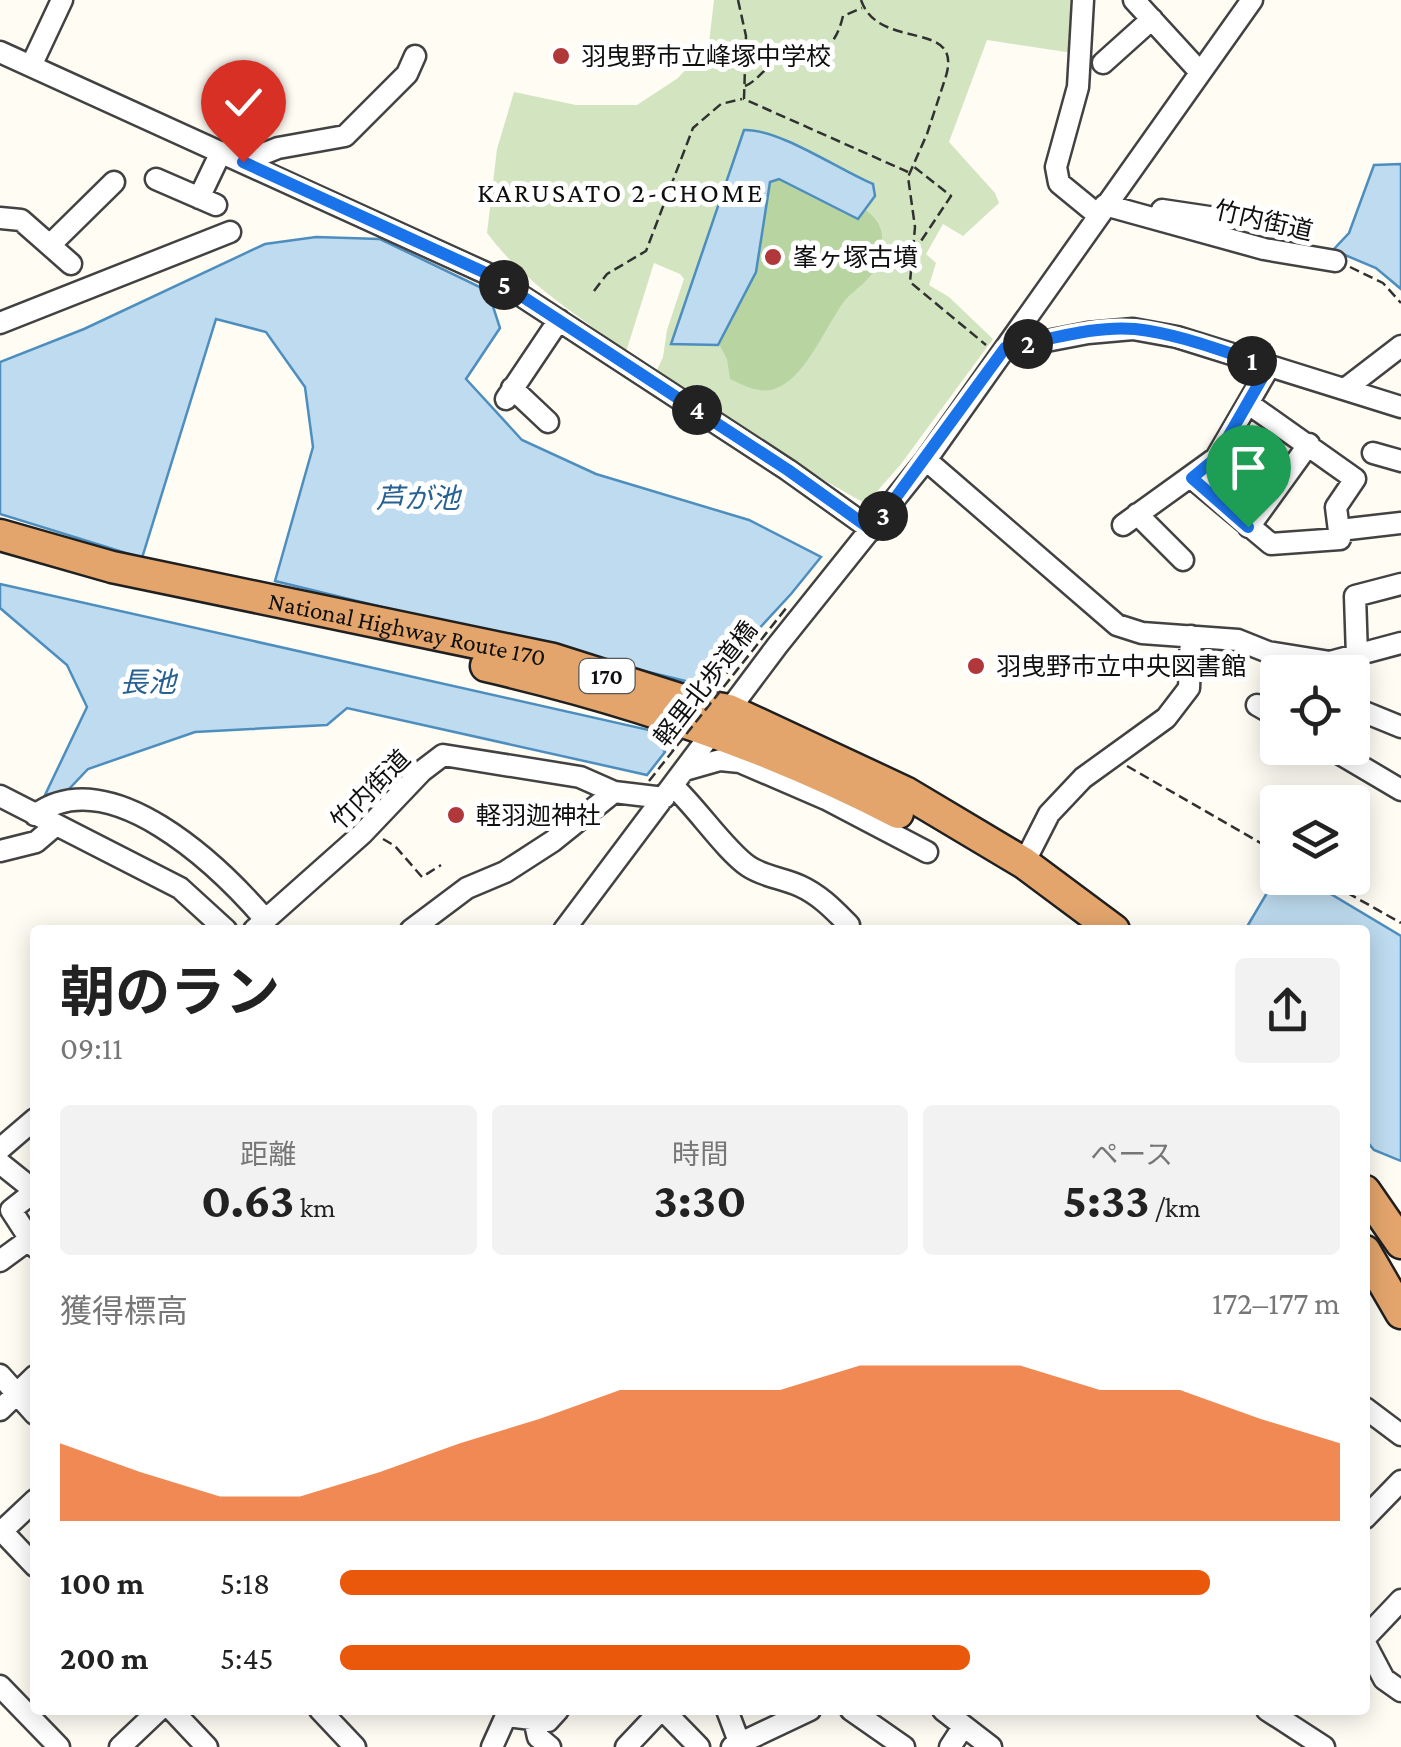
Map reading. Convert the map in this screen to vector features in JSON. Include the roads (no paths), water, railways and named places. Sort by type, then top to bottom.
[{"type":"highway","name":"National Highway Route 170","points":[[0,535],[52,560]]},
{"type":"highway","name":"National Highway Route 170","points":[[0,554],[112,568],[552,660],[719,710],[904,792],[1024,863],[1107,925]]},
{"type":"highway","name":"National Highway Route 170","points":[[719,710],[778,755],[896,811],[998,870],[1075,925]]},
{"type":"highway","points":[[1370,1181],[1401,1216]]},
{"type":"highway","points":[[1370,1197],[1401,1243]]},
{"type":"highway","points":[[1370,1232],[1401,1278]]},
{"type":"highway","points":[[1370,1260],[1401,1313]]},
{"type":"street","points":[[31,66],[62,0]]},
{"type":"street","points":[[1083,0],[1078,87],[1056,166],[1060,183],[1102,210],[1154,208],[1229,220]]},
{"type":"street","points":[[1134,0],[1200,72]]},
{"type":"street","points":[[568,925],[674,784],[719,710],[872,530],[926,460],[998,349],[1252,0]]},
{"type":"street","points":[[1104,64],[1152,19]]},
{"type":"street","points":[[0,52],[488,274],[872,530]]},
{"type":"street","points":[[243,162],[278,148],[345,136],[407,74],[414,56]]},
{"type":"street","points":[[156,179],[207,202],[221,152]]},
{"type":"street","points":[[50,245],[114,182]]},
{"type":"street","name":"竹内街道","points":[[1102,210],[1264,250],[1335,261]]},
{"type":"street","points":[[0,218],[21,220],[71,264]]},
{"type":"street","points":[[0,323],[230,232]]},
{"type":"street","points":[[548,422],[509,393],[559,320]]},
{"type":"street","points":[[998,349],[1132,329],[1177,338],[1401,407]]},
{"type":"street","points":[[1345,389],[1395,354]]},
{"type":"street","points":[[1183,560],[1130,520],[1216,458],[1269,366]]},
{"type":"street","points":[[1192,478],[1271,544],[1340,538],[1336,508],[1355,478],[1249,404]]},
{"type":"street","points":[[1248,527],[1309,444]]},
{"type":"street","points":[[1373,453],[1401,461]]},
{"type":"street","points":[[926,460],[1117,625],[1142,633],[1238,640],[1280,655]]},
{"type":"street","points":[[1340,530],[1401,523]]},
{"type":"street","points":[[1356,655],[1355,596],[1401,584]]},
{"type":"street","points":[[1024,863],[1049,814],[1084,778],[1166,718],[1178,716],[1189,688],[1191,636]]},
{"type":"street","points":[[1359,655],[1401,643]]},
{"type":"street","points":[[1370,715],[1401,728]]},
{"type":"street","name":"竹内街道","points":[[260,925],[443,755],[580,777],[614,792],[674,784],[720,760],[740,762],[826,799],[927,852]]},
{"type":"street","points":[[1359,765],[1401,790]]},
{"type":"street","points":[[674,784],[745,864],[822,899],[849,925]]},
{"type":"street","points":[[418,925],[468,888],[506,872],[552,841],[614,792]]},
{"type":"street","points":[[0,796],[180,888],[221,925]]},
{"type":"street","points":[[35,815],[60,802],[80,798],[132,813],[176,837],[211,863],[260,925]]},
{"type":"street","points":[[0,851],[36,842],[56,826]]},
{"type":"street","points":[[0,1149],[30,1124]]},
{"type":"street","points":[[0,1163],[30,1187]]},
{"type":"street","points":[[30,1195],[10,1210],[30,1240]]},
{"type":"street","points":[[0,1261],[30,1244]]},
{"type":"street","points":[[0,1375],[30,1408]]},
{"type":"street","points":[[0,1410],[30,1381]]},
{"type":"street","points":[[1370,1412],[1401,1436]]},
{"type":"street","points":[[1370,1513],[1401,1481]]},
{"type":"street","points":[[30,1505],[1,1531],[30,1561]]},
{"type":"street","points":[[1370,1634],[1401,1600]]},
{"type":"street","points":[[1370,1650],[1384,1679],[1401,1691]]},
{"type":"street","points":[[0,1686],[60,1747]]},
{"type":"street","points":[[120,1747],[154,1715]]},
{"type":"street","points":[[177,1715],[207,1747]]},
{"type":"street","points":[[325,1715],[355,1747]]},
{"type":"street","points":[[492,1747],[506,1716],[548,1721],[553,1715]]},
{"type":"street","points":[[626,1747],[657,1715]]},
{"type":"street","points":[[667,1715],[699,1747]]},
{"type":"street","points":[[728,1715],[737,1746],[800,1715]]},
{"type":"street","points":[[858,1715],[904,1747]]},
{"type":"street","points":[[949,1715],[990,1747]]},
{"type":"street","points":[[534,1720],[538,1737],[550,1747]]},
{"type":"street","points":[[1301,1720],[1324,1747]]},
{"type":"street","points":[[950,1747],[962,1727]]},
{"type":"water","points":[[744,130],[775,136],[809,151],[873,184],[875,196],[858,219],[779,179],[770,182],[756,272],[718,345],[671,344]]},
{"type":"water","points":[[1401,164],[1401,289],[1376,268],[1333,250],[1349,233],[1374,165]]},
{"type":"water","name":"芦が池","points":[[316,237],[380,239],[488,291],[500,328],[466,379],[522,440],[596,474],[749,520],[821,557],[706,686],[275,581],[313,447],[305,387],[266,332],[216,319],[142,558],[0,514],[0,362],[84,329],[265,244]]},
{"type":"water","name":"長池","points":[[0,584],[649,730],[665,752],[647,775],[347,708],[327,725],[195,732],[88,769],[68,790],[45,795],[87,707],[67,665],[0,608]]},
{"type":"water","points":[[1266,895],[1332,895],[1401,936],[1401,1161],[1370,1145],[1370,925],[1248,925]]},
{"type":"place","name":"羽曳野市立峰塚中学校","points":[[561,56]]},
{"type":"place","name":"峯ヶ塚古墳","points":[[773,257]]},
{"type":"place","name":"羽曳野市立中央図書館","points":[[976,666]]},
{"type":"place","name":"軽羽迦神社","points":[[456,815]]},
{"type":"district","name":"KARUSATO 2-CHOME","points":[[621,192]]}]
